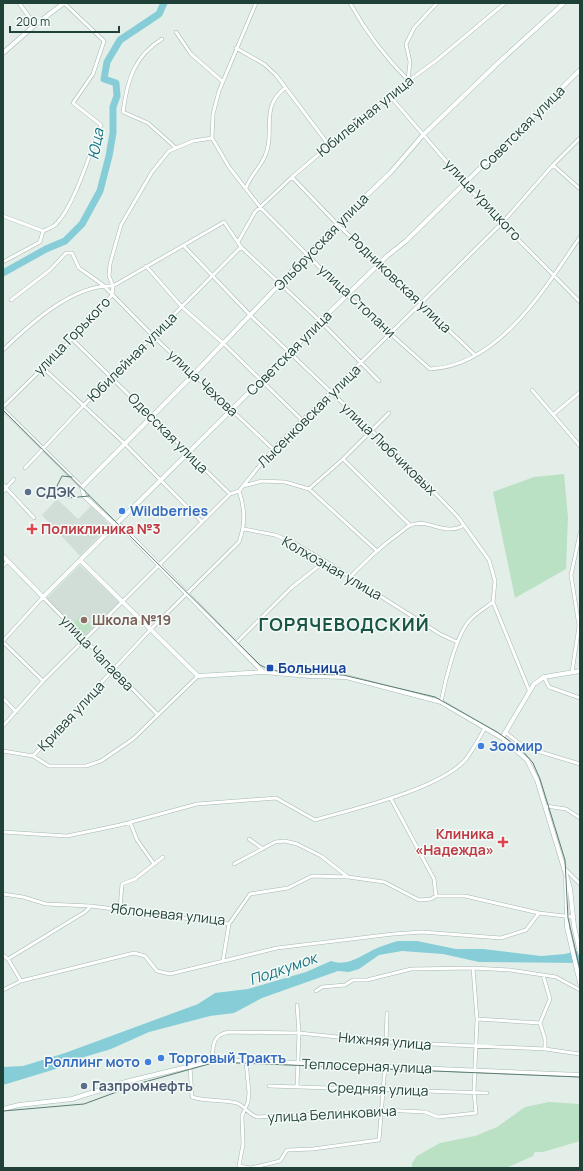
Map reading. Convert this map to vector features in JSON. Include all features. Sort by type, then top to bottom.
[{"type":"main road","points":[[3,53],[35,25],[64,3]]},
{"type":"main road","name":"Эльбрусская улица","points":[[82,487],[194,374],[337,224],[391,172],[423,135],[498,63],[564,3]]},
{"type":"main road","name":"Советская улица","points":[[42,597],[118,524],[380,263],[406,241],[580,70]]},
{"type":"main road","points":[[82,487],[84,496],[112,522],[118,524],[159,564],[263,672]]},
{"type":"main road","name":"улица Чапаева","points":[[3,556],[42,597]]},
{"type":"main road","points":[[80,560],[122,602],[152,629],[198,676],[263,672],[346,677],[441,702],[502,738],[527,760],[538,780],[570,888],[574,926],[580,953]]},
{"type":"main road","points":[[502,738],[529,690],[534,684],[544,678],[580,671]]},
{"type":"main road","points":[[565,869],[566,916],[580,983]]},
{"type":"main road","name":"Теплосерная улица","points":[[3,1109],[86,1096],[129,1081],[212,1061],[246,1061],[580,1075]]},
{"type":"street","points":[[19,3],[35,25]]},
{"type":"street","points":[[3,262],[40,242],[43,231],[56,224],[68,206],[86,166],[101,125],[72,103],[92,74],[104,41],[64,3]]},
{"type":"street","points":[[3,350],[50,308],[78,294],[103,285],[113,286],[109,276],[110,264],[121,225],[152,172],[169,151],[193,141],[212,138],[213,114],[222,81],[256,3]]},
{"type":"street","points":[[350,3],[361,24],[391,64],[408,80]]},
{"type":"street","points":[[408,80],[410,62],[406,44],[414,28],[437,3]]},
{"type":"street","name":"Юбилейная улица","points":[[238,242],[248,223],[260,207],[328,144],[408,80],[437,60],[505,3]]},
{"type":"street","points":[[176,32],[191,54],[222,81]]},
{"type":"street","points":[[162,39],[148,48],[138,62],[130,78],[123,112],[148,123],[176,148]]},
{"type":"street","points":[[236,48],[264,64],[276,75],[328,144]]},
{"type":"street","points":[[246,188],[248,182],[266,155],[271,108],[274,98],[285,88]]},
{"type":"street","name":"улица Урицкого","points":[[389,95],[465,184],[580,302]]},
{"type":"street","name":"улица Стопани","points":[[212,138],[229,167],[260,207],[308,254],[347,296],[391,333],[430,370],[444,369],[458,364],[475,355]]},
{"type":"street","name":"Лысенковская улица","points":[[239,491],[273,449],[422,304],[502,223],[553,165],[580,138]]},
{"type":"street","points":[[553,165],[580,189]]},
{"type":"street","name":"Родниковская улица","points":[[292,177],[337,224],[380,263],[475,355]]},
{"type":"street","points":[[3,216],[43,231]]},
{"type":"street","name":"улица Горького","points":[[3,408],[42,367],[72,339],[112,295],[113,286],[224,222],[238,242]]},
{"type":"street","points":[[475,355],[508,333],[554,275],[580,237]]},
{"type":"street","points":[[238,242],[241,247],[279,285],[321,322],[379,381]]},
{"type":"street","name":"улица Любчиковых","points":[[184,246],[250,315],[410,467],[464,525],[489,560],[493,569],[495,581],[493,602],[529,690]]},
{"type":"street","name":"Юбилейная улица","points":[[25,468],[83,406],[154,337],[241,247]]},
{"type":"street","name":"улица Чехова","points":[[11,300],[50,270],[66,253],[72,253],[79,268],[103,285],[154,337],[273,449]]},
{"type":"street","points":[[146,266],[182,307],[224,343],[303,421]]},
{"type":"street","name":"Одесская улица","points":[[72,339],[152,415],[188,454],[230,494]]},
{"type":"street","points":[[42,367],[124,443],[202,522]]},
{"type":"street","points":[[532,390],[580,446]]},
{"type":"street","points":[[554,414],[580,392]]},
{"type":"street","points":[[3,408],[82,487]]},
{"type":"street","points":[[309,489],[343,459],[389,412]]},
{"type":"street","points":[[343,459],[410,525]]},
{"type":"street","points":[[14,479],[4,488],[34,518]]},
{"type":"street","points":[[243,486],[262,481],[285,482],[309,489],[376,550]]},
{"type":"street","points":[[3,726],[43,681],[159,564],[230,494],[239,491]]},
{"type":"street","name":"Кривая улица","points":[[33,756],[152,629],[239,542],[244,529],[244,508],[239,491]]},
{"type":"street","points":[[350,577],[376,550],[410,525],[421,524],[448,530],[460,528],[464,525]]},
{"type":"street","name":"Колхозная улица","points":[[244,529],[275,535],[325,561],[440,634],[457,642]]},
{"type":"street","points":[[572,672],[579,626],[571,575],[580,532]]},
{"type":"street","points":[[3,566],[8,561]]},
{"type":"street","points":[[235,644],[291,588],[325,561]]},
{"type":"street","name":"улица Чапаева","points":[[42,597],[157,714]]},
{"type":"street","name":"Советская улица","points":[[3,641],[42,597]]},
{"type":"street","points":[[441,702],[457,642],[469,621],[493,602]]},
{"type":"street","points":[[3,641],[43,681]]},
{"type":"street","points":[[3,751],[33,756],[49,766],[86,766],[101,760],[124,746],[198,676]]},
{"type":"street","points":[[544,678],[549,686],[580,698]]},
{"type":"street","points":[[3,698],[16,712]]},
{"type":"street","points":[[3,832],[67,836],[130,822],[197,804],[276,798],[315,820],[391,799],[447,774],[465,760],[485,728]]},
{"type":"street","points":[[505,732],[524,747],[580,764]]},
{"type":"street","points":[[391,799],[434,879],[436,896]]},
{"type":"street","points":[[546,806],[566,809],[580,818]]},
{"type":"street","points":[[130,822],[137,840],[154,864]]},
{"type":"street","points":[[249,838],[263,849]]},
{"type":"street","points":[[234,864],[275,842],[285,841],[297,844],[321,856],[348,877]]},
{"type":"street","points":[[120,909],[122,884],[135,879],[163,857]]},
{"type":"street","points":[[565,869],[580,884]]},
{"type":"street","name":"Яблоневая улица","points":[[3,894],[23,897],[46,904],[120,909],[229,924],[250,894],[288,888],[312,876],[348,877],[384,882],[419,900],[426,900],[436,896],[465,896],[539,912],[573,917]]},
{"type":"street","points":[[8,959],[85,912],[91,906]]},
{"type":"street","points":[[3,990],[21,981],[134,953],[145,956],[157,971],[170,974],[277,948],[393,934],[422,932],[501,938],[526,930],[539,912]]},
{"type":"street","points":[[223,960],[229,924]]},
{"type":"street","points":[[3,955],[8,959],[21,981]]},
{"type":"street","points":[[473,968],[477,1019],[474,1092]]},
{"type":"street","points":[[316,991],[322,987],[345,985],[353,980],[367,980],[411,969],[473,968],[556,977],[580,990]]},
{"type":"street","points":[[543,975],[550,999],[540,1023],[545,1039],[545,1049]]},
{"type":"street","points":[[297,1005],[299,1033],[297,1086]]},
{"type":"street","points":[[386,1042],[388,1013]]},
{"type":"street","points":[[477,1019],[540,1023]]},
{"type":"street","name":"Нижняя улица","points":[[212,1061],[216,1038],[220,1034],[229,1032],[299,1033],[386,1042],[545,1049],[580,1054]]},
{"type":"street","points":[[246,1061],[249,1093],[246,1108],[242,1116],[243,1144],[239,1166],[251,1168],[280,1161],[287,1150],[313,1149],[378,1140],[385,1067]]},
{"type":"street","name":"улица Белинковича","points":[[190,1067],[192,1097],[202,1100],[229,1102],[246,1108],[250,1115],[257,1117],[382,1110],[425,1112],[438,1117],[476,1113],[474,1092]]},
{"type":"street","name":"Средняя улица","points":[[269,1086],[383,1088],[487,1093]]},
{"type":"shaded area","points":[[57,499],[78,519],[91,506],[110,525],[80,556],[42,515]]},
{"type":"shaded area","name":"Школа №19","points":[[80,565],[119,602],[84,639],[46,599]]},
{"type":"green space","points":[[564,474],[568,517],[566,569],[515,598],[493,492],[534,477]]},
{"type":"green space","points":[[81,615],[92,627],[84,635],[72,624]]},
{"type":"green space","points":[[549,1102],[580,1104],[580,1141],[543,1152],[535,1152],[533,1156],[506,1168],[412,1168],[412,1163],[417,1156],[440,1143],[475,1136],[497,1127],[525,1107]]},
{"type":"water","name":"Подкумок","points":[[398,941],[417,941],[456,949],[483,949],[541,956],[565,954],[580,950],[580,963],[479,962],[443,954],[402,951],[379,955],[359,969],[349,972],[338,971],[262,998],[234,1013],[210,1016],[149,1032],[111,1049],[81,1058],[59,1068],[3,1085],[3,1067],[23,1066],[65,1053],[198,1004],[215,993],[248,989],[306,972],[331,961],[349,961],[377,948]]},
{"type":"waterway","name":"Юца","points":[[3,273],[46,249],[65,241],[82,224],[100,191],[113,133],[113,107],[117,96],[116,83],[104,79],[107,62],[120,40],[159,14],[164,3]]},
{"type":"tram line","points":[[3,410],[260,665],[270,670],[301,674],[343,675],[435,697],[497,732],[521,749],[533,763],[540,779],[565,860],[568,918],[580,970]]},
{"type":"tram line","points":[[72,477],[62,476],[57,486],[58,493],[68,498],[89,496]]},
{"type":"tram line","points":[[3,1111],[84,1104],[141,1083],[216,1062],[580,1077]]},
{"type":"place","name":"СДЭК","points":[[28,492]]},
{"type":"place","name":"Wildberries","points":[[122,511]]},
{"type":"place","name":"Поликлиника №3","points":[[32,529]]},
{"type":"place","name":"Школа №19","points":[[84,620]]},
{"type":"place","name":"Больница","points":[[270,668]]},
{"type":"place","name":"Зоомир","points":[[481,746]]},
{"type":"place","name":"Клиника «Надежда»","points":[[503,842]]},
{"type":"place","name":"Торговый Трактъ","points":[[161,1058]]},
{"type":"place","name":"Роллинг мото","points":[[148,1062]]},
{"type":"place","name":"Газпромнефть","points":[[84,1086]]},
{"type":"district","name":"ГОРЯЧЕВОДСКИЙ","points":[[344,625]]}]
